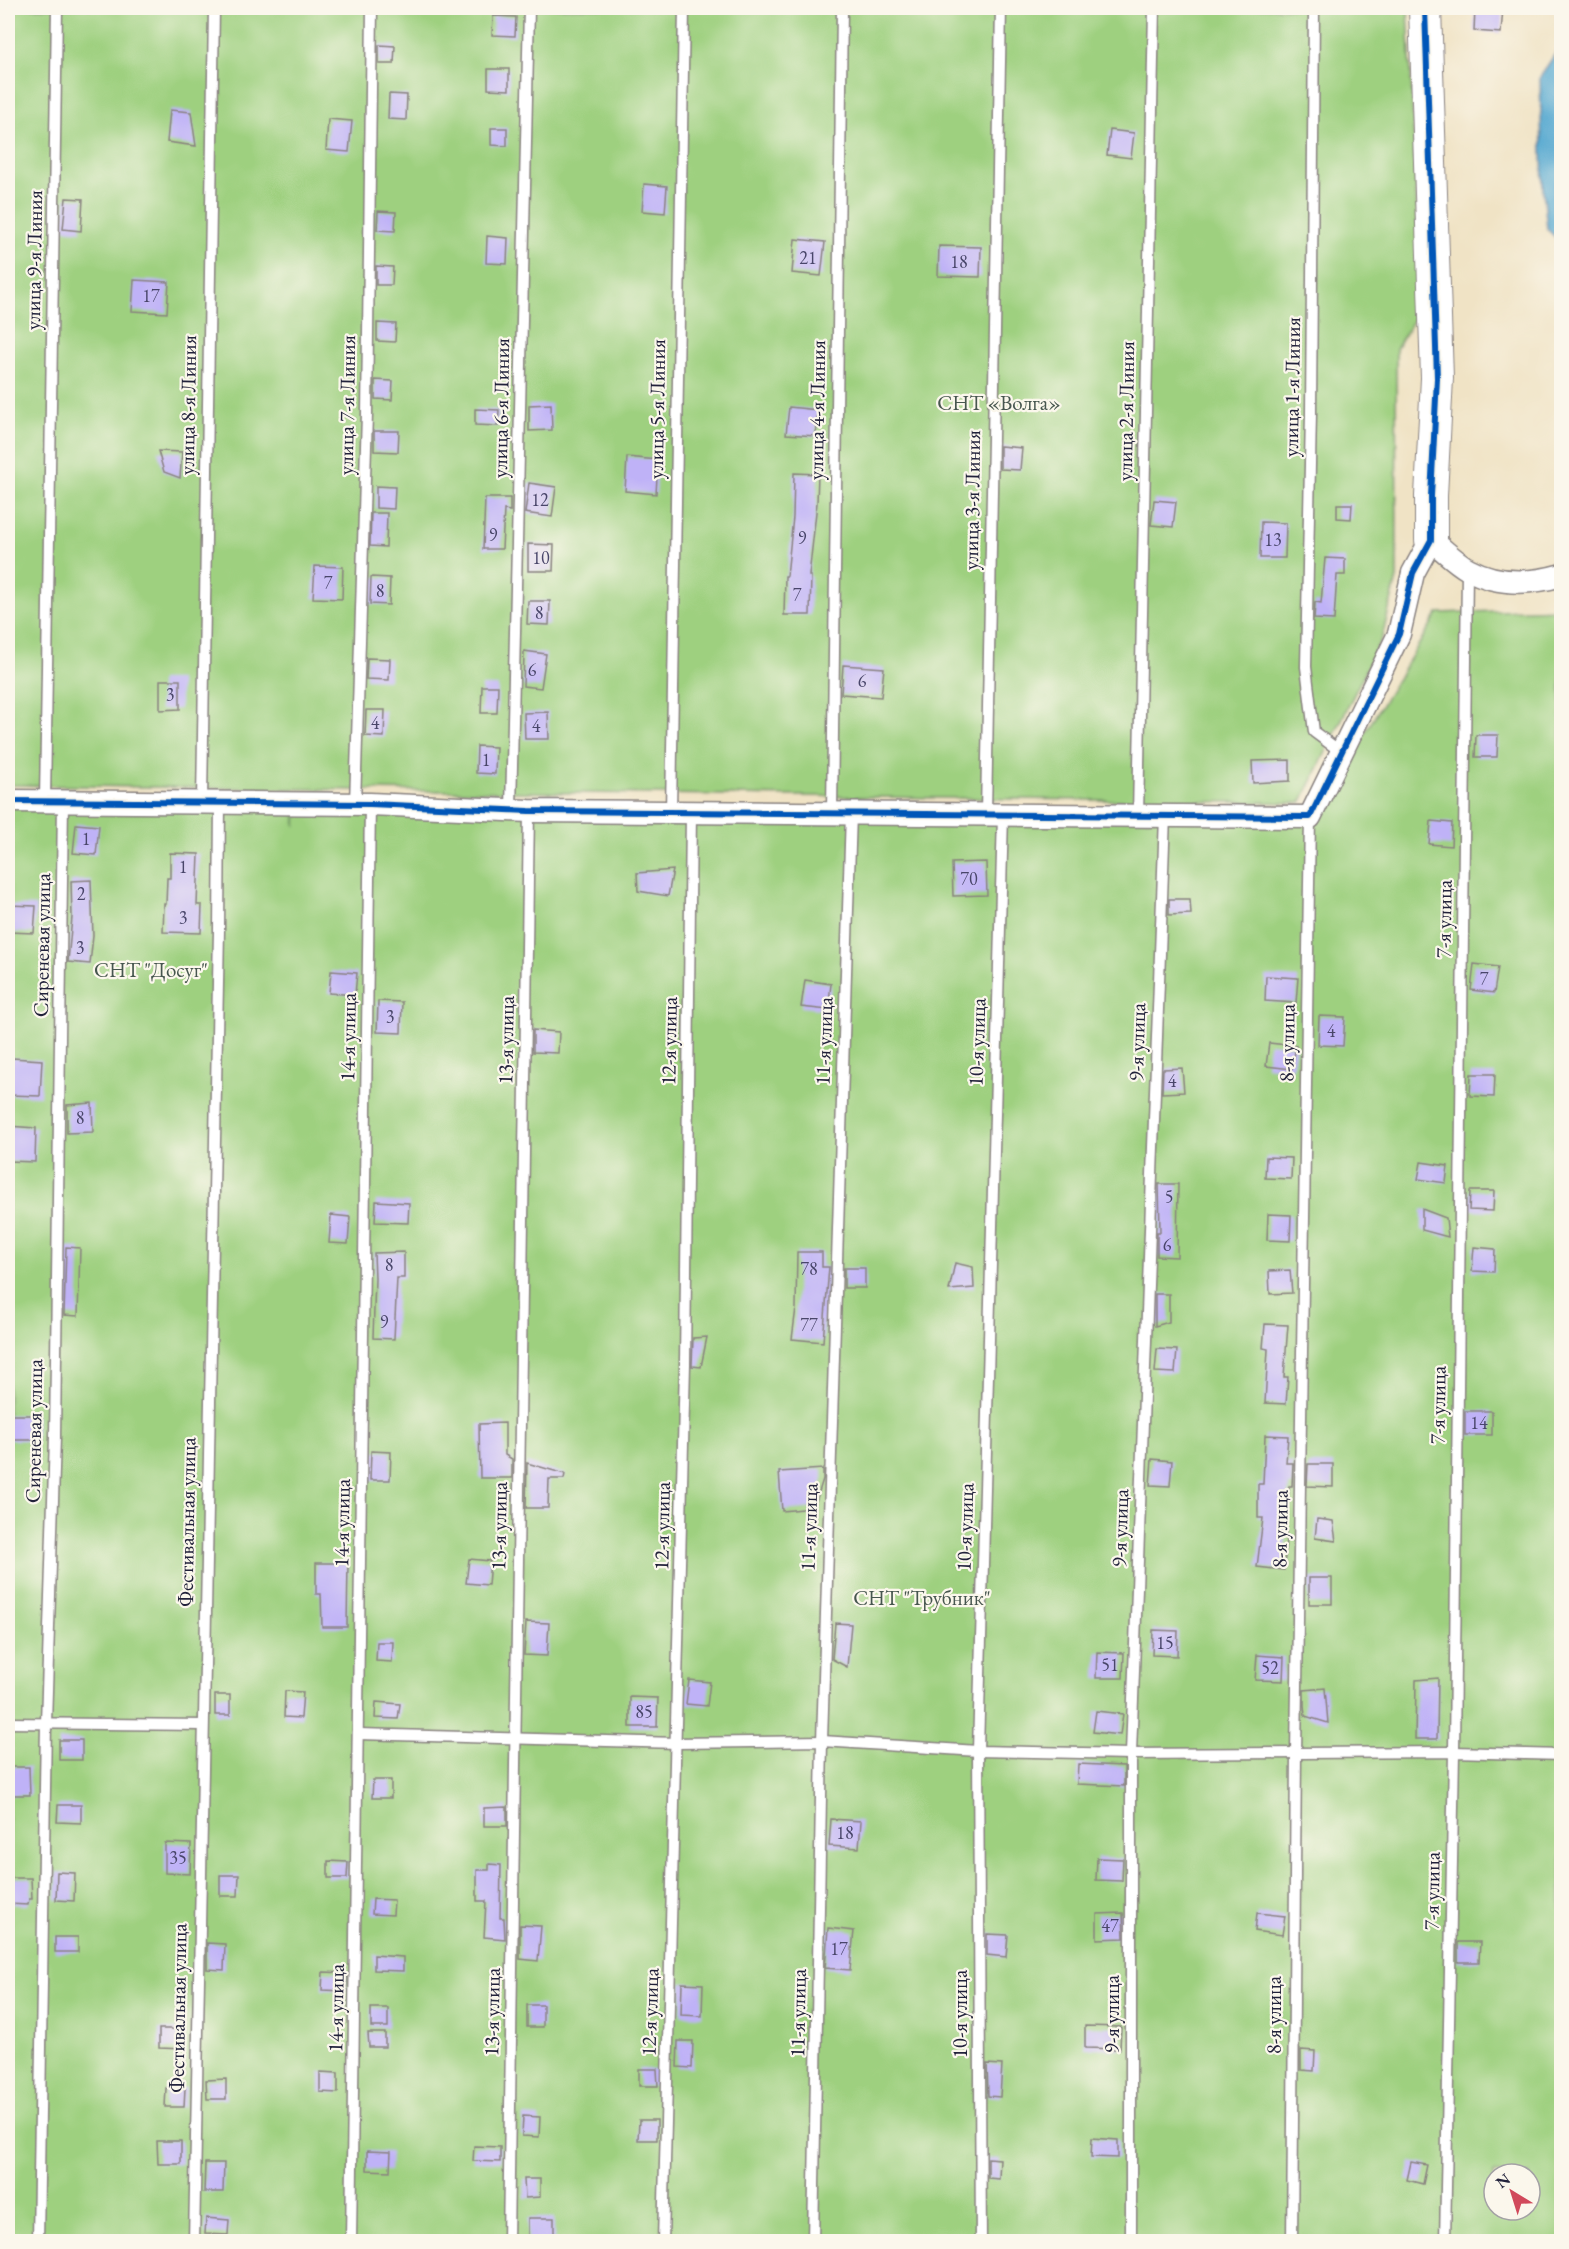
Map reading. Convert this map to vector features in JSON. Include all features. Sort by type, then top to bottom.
[{"type":"street","points":[[8,801],[363,804],[520,810],[681,812],[1310,817],[1399,634],[1413,573],[1431,540],[1437,378],[1425,8]]},
{"type":"street","points":[[1431,540],[1467,569],[1493,580],[1521,581],[1562,575]]},
{"type":"lane","name":"улица 9-я Линия","points":[[54,801],[57,8]]},
{"type":"lane","name":"улица 8-я Линия","points":[[211,802],[214,8]]},
{"type":"lane","name":"улица 7-я Линия","points":[[363,804],[372,8]]},
{"type":"lane","name":"улица 6-я Линия","points":[[520,810],[529,8]]},
{"type":"lane","name":"улица 5-я Линия","points":[[681,812],[684,8]]},
{"type":"lane","name":"улица 4-я Линия","points":[[842,8],[842,813]]},
{"type":"lane","name":"улица 3-я Линия","points":[[994,814],[1001,8]]},
{"type":"lane","name":"улица 2-я Линия","points":[[1137,816],[1154,8]]},
{"type":"lane","name":"улица 1-я Линия","points":[[1314,8],[1306,667],[1314,732],[1341,752]]},
{"type":"lane","name":"7-я улица","points":[[1445,2241],[1454,1752],[1467,569]]},
{"type":"lane","name":"Сиреневая улица","points":[[38,2241],[46,1723],[55,1437],[54,801]]},
{"type":"lane","name":"Фестивальная улица","points":[[194,2241],[219,930],[211,802]]},
{"type":"lane","name":"14-я улица","points":[[351,2241],[360,1734],[363,804]]},
{"type":"lane","name":"13-я улица","points":[[508,2241],[516,1739],[520,810]]},
{"type":"lane","name":"12-я улица","points":[[663,2241],[685,1376],[681,812]]},
{"type":"lane","name":"11-я улица","points":[[813,2241],[842,813]]},
{"type":"lane","name":"10-я улица","points":[[981,2241],[978,1751],[994,814]]},
{"type":"lane","name":"9-я улица","points":[[1131,2241],[1131,1754],[1165,816]]},
{"type":"lane","name":"8-я улица","points":[[1292,2241],[1296,1753],[1310,817]]},
{"type":"lane","points":[[8,1723],[203,1725]]},
{"type":"lane","points":[[360,1734],[677,1743],[822,1741],[978,1751],[1131,1754],[1454,1752],[1562,1755]]},
{"type":"green space","name":"СНТ «Волга»","points":[[8,8],[1408,8],[1421,307],[1396,349],[1397,578],[1382,637],[1301,803],[8,785]]},
{"type":"green space","name":"СНТ \"Трубник\"","points":[[1561,609],[1561,2241],[8,2242],[8,804],[296,806],[296,826],[297,807],[1311,821],[1438,613]]},
{"type":"water","points":[[1561,45],[1561,243],[1547,229],[1543,189],[1540,77]]},
{"type":"building","points":[[1475,8],[1503,8],[1501,33],[1474,31]]},
{"type":"building","points":[[493,16],[516,17],[515,36],[492,35]]},
{"type":"building","points":[[379,45],[395,46],[394,64],[379,64]]},
{"type":"building","points":[[488,69],[509,69],[509,90],[488,89]]},
{"type":"building","points":[[389,94],[407,95],[406,120],[388,119]]},
{"type":"building","points":[[170,110],[191,112],[196,146],[167,142]]},
{"type":"building","points":[[328,119],[352,121],[349,152],[326,150]]},
{"type":"building","points":[[491,128],[507,128],[507,146],[491,145]]},
{"type":"building","points":[[1110,130],[1134,133],[1131,158],[1107,155]]},
{"type":"building","points":[[644,184],[667,186],[665,213],[642,211]]},
{"type":"building","points":[[66,198],[83,199],[81,231],[63,229]]},
{"type":"building","points":[[378,211],[396,212],[395,231],[377,230]]},
{"type":"building","points":[[487,236],[508,238],[507,264],[486,263]]},
{"type":"building","points":[[795,239],[825,242],[821,276],[792,273]]},
{"type":"building","points":[[939,246],[981,247],[980,277],[938,276]]},
{"type":"building","points":[[376,266],[393,267],[392,285],[376,285]]},
{"type":"building","points":[[134,280],[169,282],[167,313],[132,311]]},
{"type":"building","points":[[377,323],[396,324],[395,342],[377,341]]},
{"type":"building","points":[[375,380],[393,381],[392,400],[375,399]]},
{"type":"building","points":[[551,404],[552,430],[529,431],[529,405]]},
{"type":"building","points":[[789,407],[818,410],[816,436],[786,434]]},
{"type":"building","points":[[475,409],[499,410],[498,426],[475,425]]},
{"type":"building","points":[[374,431],[399,431],[398,452],[374,451]]},
{"type":"building","points":[[1000,446],[1022,448],[1020,470],[1000,469]]},
{"type":"building","points":[[158,451],[182,452],[180,478],[164,472]]},
{"type":"building","points":[[627,457],[658,460],[656,494],[625,491]]},
{"type":"building","points":[[794,473],[818,474],[809,576],[811,576],[810,615],[784,615],[785,576],[787,576],[793,517]]},
{"type":"building","points":[[529,483],[556,487],[552,517],[525,513]]},
{"type":"building","points":[[376,486],[395,487],[394,509],[376,508]]},
{"type":"building","points":[[485,498],[510,498],[510,511],[504,510],[502,549],[483,549]]},
{"type":"building","points":[[1154,500],[1176,502],[1173,527],[1151,525]]},
{"type":"building","points":[[1337,504],[1352,504],[1351,519],[1337,518]]},
{"type":"building","points":[[371,513],[387,513],[386,547],[370,546]]},
{"type":"building","points":[[1261,522],[1286,523],[1285,558],[1260,558]]},
{"type":"building","points":[[528,544],[554,545],[553,571],[528,571]]},
{"type":"building","points":[[1325,558],[1345,559],[1345,575],[1337,575],[1334,620],[1314,619],[1315,602],[1321,603]]},
{"type":"building","points":[[315,566],[343,567],[342,599],[313,598]]},
{"type":"building","points":[[371,577],[390,578],[389,605],[370,604]]},
{"type":"building","points":[[528,601],[550,601],[549,625],[527,624]]},
{"type":"building","points":[[524,651],[546,654],[541,688],[523,686]]},
{"type":"building","points":[[367,658],[390,659],[389,680],[366,679]]},
{"type":"building","points":[[843,665],[884,668],[881,697],[841,694]]},
{"type":"building","points":[[160,680],[180,680],[180,709],[160,710]]},
{"type":"building","points":[[482,686],[498,686],[497,713],[481,713]]},
{"type":"building","points":[[366,710],[385,710],[384,737],[365,736]]},
{"type":"building","points":[[548,712],[549,739],[525,739],[524,713]]},
{"type":"building","points":[[1476,735],[1498,735],[1497,757],[1475,757]]},
{"type":"building","points":[[477,746],[496,747],[495,774],[476,773]]},
{"type":"building","points":[[1290,760],[1290,781],[1253,783],[1252,761]]},
{"type":"building","points":[[1431,821],[1452,823],[1451,846],[1429,844]]},
{"type":"building","points":[[76,824],[99,826],[96,855],[73,853]]},
{"type":"building","points":[[170,853],[199,854],[197,905],[202,905],[201,933],[163,932],[167,878],[170,878]]},
{"type":"building","points":[[986,862],[987,895],[953,896],[952,863]]},
{"type":"building","points":[[673,870],[668,896],[638,891],[637,873]]},
{"type":"building","points":[[91,880],[93,936],[90,964],[68,962],[72,917],[71,881]]},
{"type":"building","points":[[1169,899],[1190,899],[1191,914],[1169,915]]},
{"type":"building","points":[[8,905],[36,906],[34,933],[8,932]]},
{"type":"building","points":[[1474,964],[1498,967],[1494,993],[1471,990]]},
{"type":"building","points":[[331,971],[357,973],[355,995],[329,993]]},
{"type":"building","points":[[1266,976],[1298,978],[1296,1003],[1265,1001]]},
{"type":"building","points":[[805,980],[831,984],[828,1010],[801,1007]]},
{"type":"building","points":[[378,1001],[402,1002],[401,1033],[377,1032]]},
{"type":"building","points":[[1319,1016],[1345,1017],[1343,1046],[1318,1045]]},
{"type":"building","points":[[533,1030],[559,1032],[558,1053],[533,1052]]},
{"type":"building","points":[[1269,1043],[1296,1046],[1292,1069],[1266,1066]]},
{"type":"building","points":[[12,1058],[42,1060],[40,1096],[10,1095]]},
{"type":"building","points":[[1182,1068],[1184,1092],[1162,1093],[1163,1069]]},
{"type":"building","points":[[1471,1074],[1495,1074],[1494,1097],[1470,1096]]},
{"type":"building","points":[[92,1103],[93,1132],[67,1133],[67,1105]]},
{"type":"building","points":[[8,1126],[36,1128],[35,1162],[8,1161]]},
{"type":"building","points":[[1266,1157],[1292,1158],[1291,1179],[1265,1178]]},
{"type":"building","points":[[1421,1162],[1448,1166],[1446,1183],[1418,1179]]},
{"type":"building","points":[[1159,1184],[1178,1184],[1177,1257],[1157,1256],[1157,1232],[1160,1232]]},
{"type":"building","points":[[1470,1191],[1494,1191],[1493,1211],[1469,1210]]},
{"type":"building","points":[[376,1201],[409,1203],[408,1223],[375,1222]]},
{"type":"building","points":[[1422,1209],[1446,1218],[1448,1237],[1422,1230]]},
{"type":"building","points":[[1268,1214],[1291,1215],[1290,1241],[1267,1240]]},
{"type":"building","points":[[331,1215],[350,1217],[348,1244],[329,1243]]},
{"type":"building","points":[[66,1247],[80,1248],[78,1316],[64,1315]]},
{"type":"building","points":[[1474,1247],[1495,1249],[1494,1272],[1472,1271]]},
{"type":"building","points":[[404,1252],[404,1278],[397,1278],[394,1339],[373,1338],[374,1253]]},
{"type":"building","points":[[797,1252],[822,1252],[822,1267],[829,1267],[823,1342],[792,1339],[796,1308]]},
{"type":"building","points":[[955,1263],[973,1267],[974,1288],[949,1290]]},
{"type":"building","points":[[844,1268],[865,1268],[865,1288],[844,1288]]},
{"type":"building","points":[[1290,1270],[1292,1293],[1270,1294],[1269,1271]]},
{"type":"building","points":[[1155,1294],[1169,1294],[1169,1322],[1155,1326]]},
{"type":"building","points":[[1265,1324],[1288,1325],[1284,1377],[1288,1377],[1286,1404],[1265,1403],[1268,1349],[1263,1348]]},
{"type":"building","points":[[707,1337],[701,1367],[692,1366],[693,1338]]},
{"type":"building","points":[[1157,1349],[1177,1350],[1175,1373],[1155,1372]]},
{"type":"building","points":[[1465,1411],[1492,1411],[1492,1435],[1465,1435]]},
{"type":"building","points":[[8,1415],[36,1415],[36,1440],[8,1440]]},
{"type":"building","points":[[505,1423],[505,1455],[512,1459],[512,1478],[480,1478],[479,1424]]},
{"type":"building","points":[[1265,1435],[1288,1436],[1286,1463],[1293,1463],[1292,1486],[1289,1486],[1284,1570],[1257,1567],[1263,1518],[1258,1518],[1258,1484],[1263,1484]]},
{"type":"building","points":[[371,1451],[391,1452],[390,1480],[370,1480]]},
{"type":"building","points":[[1152,1459],[1172,1461],[1170,1486],[1150,1485]]},
{"type":"building","points":[[527,1463],[565,1474],[564,1479],[549,1479],[548,1508],[526,1508]]},
{"type":"building","points":[[1308,1464],[1333,1464],[1333,1487],[1307,1486]]},
{"type":"building","points":[[823,1469],[823,1479],[814,1508],[782,1511],[779,1472]]},
{"type":"building","points":[[1317,1519],[1333,1521],[1336,1541],[1315,1538]]},
{"type":"building","points":[[469,1559],[490,1561],[488,1585],[466,1583]]},
{"type":"building","points":[[316,1563],[348,1563],[347,1627],[322,1627],[321,1594],[316,1594]]},
{"type":"building","points":[[1309,1578],[1332,1578],[1332,1604],[1309,1604]]},
{"type":"building","points":[[526,1622],[549,1623],[547,1656],[524,1655]]},
{"type":"building","points":[[835,1623],[851,1624],[847,1667],[832,1659]]},
{"type":"building","points":[[1153,1630],[1178,1631],[1177,1656],[1152,1655]]},
{"type":"building","points":[[377,1642],[393,1642],[392,1662],[376,1661]]},
{"type":"building","points":[[1097,1652],[1124,1653],[1123,1678],[1096,1678]]},
{"type":"building","points":[[1257,1655],[1284,1657],[1283,1681],[1255,1680]]},
{"type":"building","points":[[1438,1678],[1437,1739],[1415,1739],[1416,1680]]},
{"type":"building","points":[[689,1680],[710,1682],[707,1706],[686,1704]]},
{"type":"building","points":[[1325,1688],[1328,1723],[1305,1716],[1304,1705],[1304,1690]]},
{"type":"building","points":[[285,1691],[303,1692],[301,1718],[284,1717]]},
{"type":"building","points":[[215,1695],[230,1695],[230,1715],[215,1715]]},
{"type":"building","points":[[630,1697],[658,1698],[657,1727],[630,1727]]},
{"type":"building","points":[[376,1702],[400,1704],[398,1719],[375,1718]]},
{"type":"building","points":[[1096,1711],[1123,1714],[1120,1735],[1093,1732]]},
{"type":"building","points":[[59,1740],[82,1740],[82,1760],[59,1760]]},
{"type":"building","points":[[1078,1764],[1124,1766],[1124,1786],[1077,1784]]},
{"type":"building","points":[[8,1767],[29,1767],[30,1795],[8,1795]]},
{"type":"building","points":[[373,1780],[391,1780],[391,1798],[372,1798]]},
{"type":"building","points":[[58,1805],[81,1805],[81,1823],[57,1822]]},
{"type":"building","points":[[507,1807],[507,1826],[484,1826],[484,1808]]},
{"type":"building","points":[[831,1819],[861,1821],[859,1848],[829,1846]]},
{"type":"building","points":[[165,1843],[191,1844],[190,1874],[165,1873]]},
{"type":"building","points":[[1097,1858],[1123,1859],[1122,1881],[1096,1880]]},
{"type":"building","points":[[328,1861],[348,1862],[347,1878],[328,1878]]},
{"type":"building","points":[[489,1864],[501,1865],[500,1918],[504,1918],[505,1939],[484,1937],[486,1901],[477,1901],[477,1870],[489,1870]]},
{"type":"building","points":[[57,1872],[75,1873],[74,1901],[56,1900]]},
{"type":"building","points":[[220,1875],[239,1875],[238,1896],[220,1896]]},
{"type":"building","points":[[8,1878],[31,1878],[32,1899],[29,1899],[28,1905],[8,1904]]},
{"type":"building","points":[[373,1899],[394,1900],[393,1915],[372,1914]]},
{"type":"building","points":[[1123,1913],[1124,1938],[1097,1939],[1097,1914]]},
{"type":"building","points":[[1257,1913],[1285,1916],[1282,1935],[1255,1931]]},
{"type":"building","points":[[520,1925],[541,1926],[538,1961],[520,1959]]},
{"type":"building","points":[[828,1928],[854,1931],[850,1970],[825,1968]]},
{"type":"building","points":[[987,1934],[1008,1935],[1006,1957],[987,1955]]},
{"type":"building","points":[[55,1937],[78,1937],[78,1952],[55,1952]]},
{"type":"building","points":[[1458,1942],[1480,1942],[1479,1962],[1458,1962]]},
{"type":"building","points":[[207,1943],[225,1944],[224,1970],[207,1969]]},
{"type":"building","points":[[374,1955],[403,1957],[403,1971],[374,1970]]},
{"type":"building","points":[[323,1972],[347,1973],[346,1991],[322,1990]]},
{"type":"building","points":[[682,1983],[703,1984],[702,2016],[681,2015]]},
{"type":"building","points":[[527,2005],[543,2005],[543,2027],[527,2027]]},
{"type":"building","points":[[371,2008],[388,2008],[388,2027],[371,2027]]},
{"type":"building","points":[[1085,2026],[1121,2027],[1120,2049],[1085,2048]]},
{"type":"building","points":[[159,2029],[185,2029],[185,2049],[159,2048]]},
{"type":"building","points":[[368,2033],[385,2033],[385,2047],[369,2047]]},
{"type":"building","points":[[678,2041],[693,2041],[692,2068],[677,2067]]},
{"type":"building","points":[[1301,2050],[1315,2051],[1314,2071],[1301,2070]]},
{"type":"building","points":[[987,2064],[1002,2065],[1000,2097],[988,2096]]},
{"type":"building","points":[[639,2069],[657,2069],[658,2086],[639,2086]]},
{"type":"building","points":[[320,2072],[338,2073],[338,2093],[320,2092]]},
{"type":"building","points":[[226,2079],[226,2099],[207,2099],[206,2080]]},
{"type":"building","points":[[166,2088],[185,2088],[184,2107],[165,2107]]},
{"type":"building","points":[[523,2116],[540,2117],[539,2137],[522,2136]]},
{"type":"building","points":[[639,2120],[657,2120],[657,2140],[638,2140]]},
{"type":"building","points":[[1092,2138],[1118,2140],[1118,2158],[1091,2157]]},
{"type":"building","points":[[157,2141],[181,2141],[181,2164],[158,2164]]},
{"type":"building","points":[[474,2146],[500,2147],[500,2162],[473,2161]]},
{"type":"building","points":[[367,2151],[391,2152],[390,2171],[367,2170]]},
{"type":"building","points":[[988,2158],[1000,2159],[999,2179],[988,2178]]},
{"type":"building","points":[[1411,2162],[1427,2165],[1423,2184],[1407,2180]]},
{"type":"building","points":[[205,2163],[224,2163],[223,2192],[204,2192]]},
{"type":"building","points":[[524,2179],[540,2179],[540,2197],[525,2198]]},
{"type":"building","points":[[206,2218],[229,2220],[228,2235],[205,2234]]},
{"type":"building","points":[[528,2218],[554,2218],[554,2241],[528,2241]]},
{"type":"cycle path","points":[[8,801],[370,804],[529,811],[1310,817],[1399,634],[1413,573],[1431,540],[1437,378],[1425,8]]},
{"type":"park label","name":"СНТ \"Досуг\"","points":[[151,970]]}]
